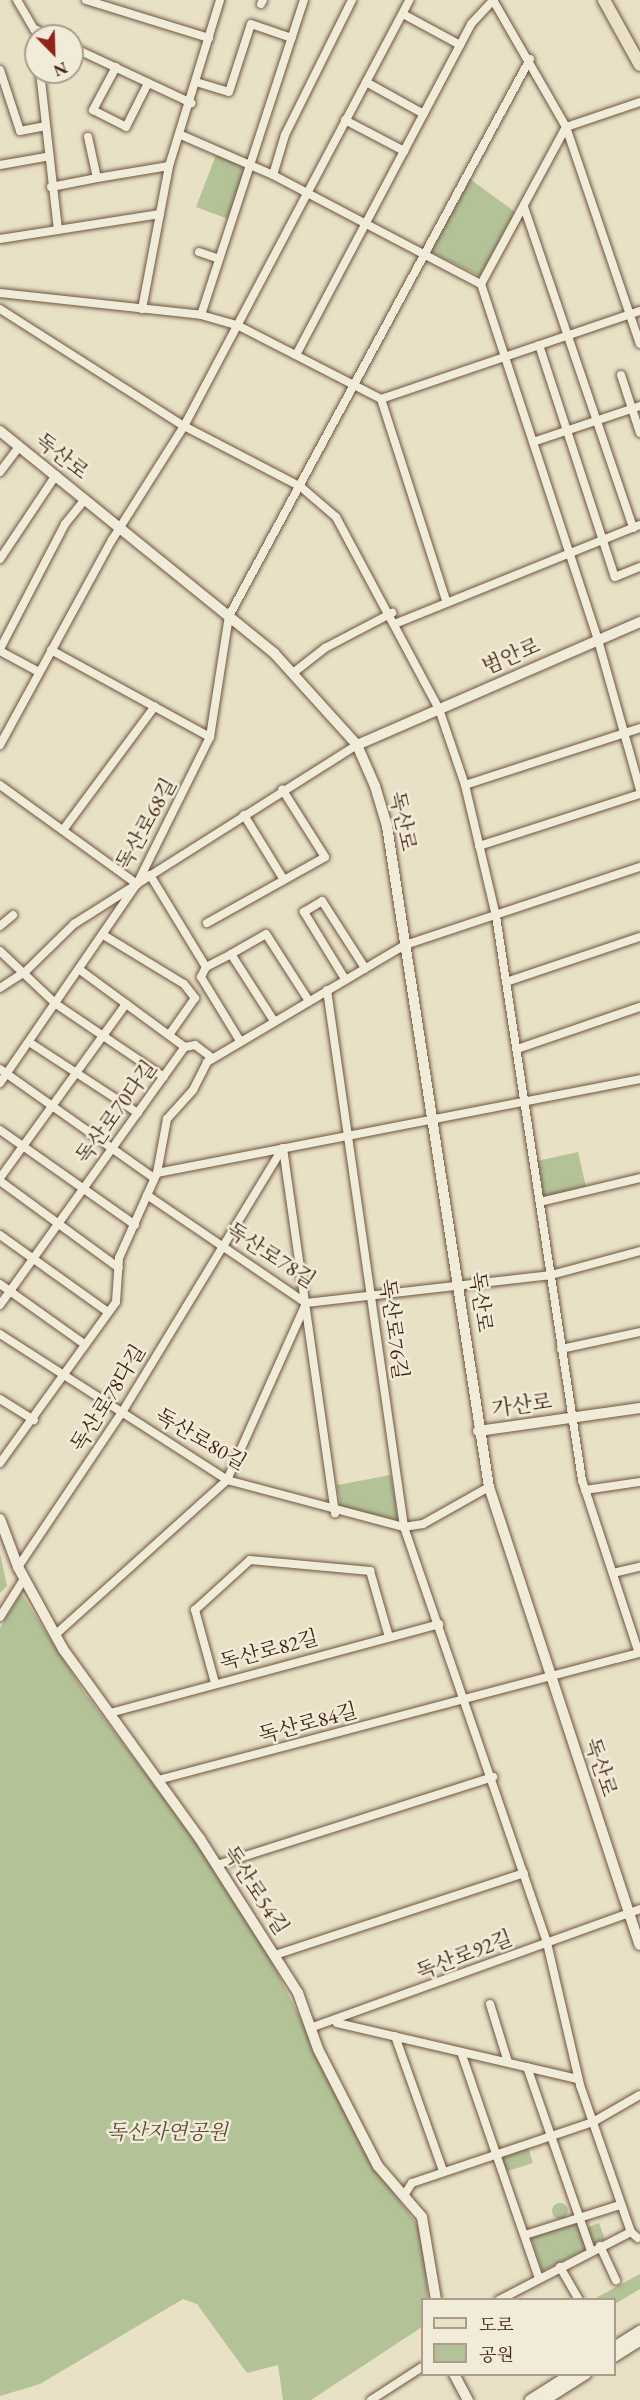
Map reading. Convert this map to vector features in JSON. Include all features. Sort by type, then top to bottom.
[{"type":"main road","points":[[604,0],[640,65]]},
{"type":"main road","name":"독산로","points":[[0,431],[229,616],[293,673],[357,745],[387,826],[430,1121],[460,1289],[478,1431],[489,1487],[550,1678],[640,1945]]},
{"type":"main road","name":"범안로","points":[[357,745],[640,622]]},
{"type":"main road","name":"가산로","points":[[478,1431],[640,1408]]},
{"type":"main road","name":"독산로54길","points":[[0,1519],[18,1567],[55,1635],[218,1865],[298,1993],[310,2028],[378,2166],[405,2194],[429,2238],[436,2298]]},
{"type":"main road","points":[[616,2346],[640,2331]]},
{"type":"main road","points":[[616,2356],[640,2341]]},
{"type":"main road","points":[[455,2376],[468,2400]]},
{"type":"main road","points":[[530,2400],[568,2376]]},
{"type":"main road","points":[[545,2400],[583,2376]]},
{"type":"street","points":[[17,0],[32,24]]},
{"type":"street","points":[[86,0],[209,38]]},
{"type":"street","points":[[142,309],[169,166],[191,103],[220,0]]},
{"type":"street","points":[[201,315],[304,0]]},
{"type":"street","points":[[273,175],[285,135],[352,0]]},
{"type":"street","points":[[0,745],[121,527],[184,426],[306,192],[410,0]]},
{"type":"street","points":[[296,355],[460,45],[493,0],[530,59],[566,127],[640,344]]},
{"type":"street","points":[[403,14],[460,45]]},
{"type":"street","points":[[196,82],[229,92],[251,24],[292,38]]},
{"type":"street","points":[[84,52],[191,103]]},
{"type":"street","points":[[229,616],[301,487],[424,253],[530,59]]},
{"type":"street","points":[[116,67],[93,110],[126,127],[148,83]]},
{"type":"street","points":[[0,70],[20,131],[45,126]]},
{"type":"street","points":[[366,82],[424,114]]},
{"type":"street","points":[[41,84],[46,157],[58,230]]},
{"type":"street","points":[[481,284],[566,127],[640,102]]},
{"type":"street","points":[[345,120],[404,151]]},
{"type":"street","points":[[181,135],[273,175],[481,284],[598,640],[640,789]]},
{"type":"street","points":[[88,137],[97,178]]},
{"type":"street","points":[[0,165],[46,157]]},
{"type":"street","points":[[51,188],[169,166]]},
{"type":"street","points":[[397,623],[637,526],[597,421],[524,207]]},
{"type":"street","points":[[0,239],[160,214]]},
{"type":"street","points":[[199,252],[219,259]]},
{"type":"street","points":[[0,293],[201,315],[237,325],[381,399],[447,603]]},
{"type":"street","points":[[0,309],[184,426],[301,487],[336,517],[392,613],[439,709],[465,785],[496,916],[572,1418]]},
{"type":"street","points":[[381,399],[640,311]]},
{"type":"street","points":[[539,345],[615,577],[640,567]]},
{"type":"street","points":[[621,375],[636,408],[640,433]]},
{"type":"street","points":[[533,442],[636,408]]},
{"type":"street","points":[[0,472],[19,447]]},
{"type":"street","points":[[0,559],[56,476]]},
{"type":"street","points":[[39,672],[0,650],[65,524],[85,499]]},
{"type":"street","points":[[293,673],[325,648],[392,613]]},
{"type":"street","name":"독산로68길","points":[[0,988],[22,974],[74,924],[137,884],[210,737],[229,616]]},
{"type":"street","points":[[51,650],[210,737]]},
{"type":"street","points":[[63,830],[155,706]]},
{"type":"street","points":[[465,785],[640,728]]},
{"type":"street","points":[[0,1083],[3,1072],[29,1042],[105,936],[137,884],[282,789],[357,745]]},
{"type":"street","points":[[0,784],[137,884]]},
{"type":"street","points":[[207,923],[325,857],[282,789]]},
{"type":"street","points":[[479,846],[640,794]]},
{"type":"street","points":[[244,815],[284,880]]},
{"type":"street","points":[[0,1463],[34,1420],[60,1375],[108,1312],[119,1293],[119,1268],[156,1176],[167,1119],[193,1090],[212,1058],[405,945],[640,867]]},
{"type":"street","points":[[150,875],[206,967]]},
{"type":"street","points":[[345,980],[304,912],[322,901],[365,968]]},
{"type":"street","points":[[0,926],[13,915]]},
{"type":"street","points":[[240,1041],[201,977],[206,967],[266,934],[309,1001]]},
{"type":"street","points":[[105,936],[184,984],[195,998],[169,1035]]},
{"type":"street","points":[[506,982],[640,936]]},
{"type":"street","points":[[0,951],[56,1004],[164,1077]]},
{"type":"street","points":[[231,954],[274,1021]]},
{"type":"street","points":[[80,970],[185,1047],[195,1045],[212,1058]]},
{"type":"street","name":"독산로76길","points":[[327,990],[404,1527]]},
{"type":"street","points":[[119,1268],[0,1179],[126,1004]]},
{"type":"street","points":[[517,1049],[640,1007]]},
{"type":"street","points":[[29,1042],[138,1113]]},
{"type":"street","name":"독산로70다길","points":[[0,1305],[185,1047]]},
{"type":"street","points":[[3,1072],[112,1149],[156,1176],[283,1148],[640,1079]]},
{"type":"street","points":[[0,1130],[135,1225]]},
{"type":"street","points":[[283,1148],[335,1513]]},
{"type":"street","name":"독산로78다길","points":[[18,1567],[121,1414],[283,1148]]},
{"type":"street","points":[[540,1202],[640,1178]]},
{"type":"street","name":"독산로78길","points":[[147,1196],[306,1303],[371,1294],[460,1289],[551,1275],[640,1251]]},
{"type":"street","points":[[0,1235],[108,1312]]},
{"type":"street","points":[[0,1284],[84,1344]]},
{"type":"street","points":[[55,1635],[227,1480],[306,1303]]},
{"type":"street","points":[[561,1349],[640,1332]]},
{"type":"street","name":"독산로80길","points":[[0,1334],[60,1375],[227,1480],[335,1513],[404,1527],[423,1524],[489,1487]]},
{"type":"street","points":[[0,1399],[34,1420]]},
{"type":"street","name":"가산로","points":[[572,1418],[585,1490],[640,1653]]},
{"type":"street","points":[[585,1490],[640,1482]]},
{"type":"street","points":[[404,1527],[467,1700],[547,1942],[578,2079],[620,2205],[637,2237],[600,2246],[503,2298]]},
{"type":"street","points":[[215,1683],[195,1610],[250,1560],[370,1571],[389,1637]]},
{"type":"street","points":[[613,1574],[640,1568]]},
{"type":"street","points":[[0,1617],[24,1579]]},
{"type":"street","name":"독산로82길","points":[[110,1713],[439,1624]]},
{"type":"street","name":"독산로84길","points":[[158,1780],[640,1653]]},
{"type":"street","points":[[218,1865],[493,1777]]},
{"type":"street","points":[[275,1955],[524,1873]]},
{"type":"street","name":"독산로92길","points":[[310,2028],[335,2023],[640,1909]]},
{"type":"street","points":[[489,2004],[508,2062]]},
{"type":"street","points":[[335,2023],[578,2079]]},
{"type":"street","points":[[395,2036],[443,2171]]},
{"type":"street","points":[[461,2052],[499,2153],[539,2278]]},
{"type":"street","points":[[528,2067],[591,2251]]},
{"type":"street","points":[[405,2194],[412,2183],[593,2122],[640,2095]]},
{"type":"street","points":[[525,2235],[620,2205]]},
{"type":"street","points":[[600,2246],[616,2280]]},
{"type":"street","points":[[560,2267],[578,2298]]},
{"type":"street","points":[[371,2400],[421,2368]]},
{"type":"green space","points":[[216,155],[249,169],[231,220],[196,207]]},
{"type":"green space","points":[[470,179],[515,212],[480,276],[431,252]]},
{"type":"green space","points":[[578,1152],[586,1187],[543,1198],[537,1161]]},
{"type":"green space","points":[[391,1475],[398,1520],[341,1507],[337,1485]]},
{"type":"green space","points":[[0,1553],[7,1586],[0,1593]]},
{"type":"green space","name":"독산자연공원","points":[[21,1593],[84,1692],[192,1835],[270,1958],[377,2171],[422,2231],[428,2298],[421,2298],[421,2328],[311,2400],[283,2400],[278,2365],[247,2373],[197,2304],[183,2299],[40,2384],[0,2396],[0,1628]]},
{"type":"green space","points":[[528,2147],[533,2163],[505,2172],[499,2153]]},
{"type":"green space","points":[[560,2203],[566,2205],[568,2211],[566,2217],[560,2219],[554,2217],[552,2211],[554,2205]]},
{"type":"green space","points":[[578,2222],[587,2249],[542,2271],[531,2237]]},
{"type":"green space","points":[[599,2223],[605,2239],[592,2244],[586,2228]]},
{"type":"green space","points":[[640,2274],[640,2289],[616,2303],[616,2298],[596,2298]]}]
